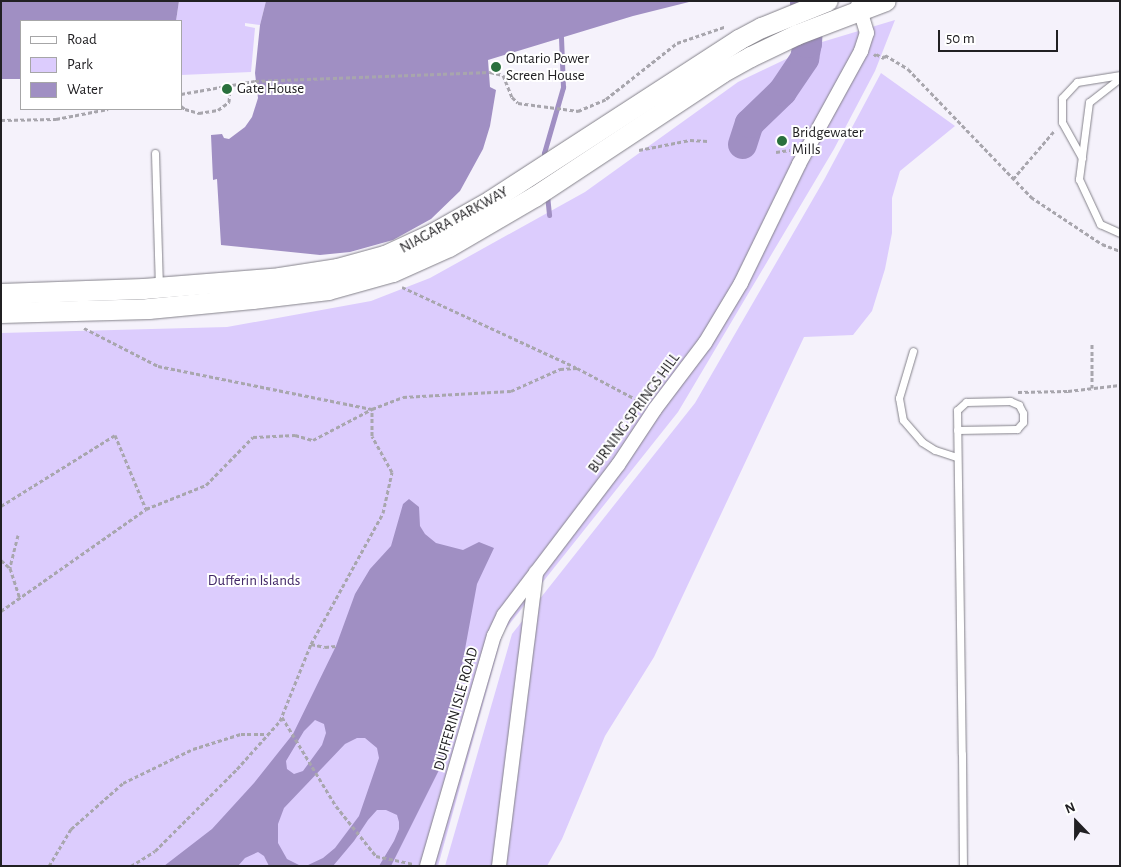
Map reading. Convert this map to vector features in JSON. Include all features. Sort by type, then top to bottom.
[{"type":"main road","name":"NIAGARA PARKWAY","points":[[1,294],[159,288],[296,276],[370,261],[433,234],[565,155],[685,73],[762,28],[828,1]]},
{"type":"main road","name":"NIAGARA PARKWAY","points":[[1,314],[159,308],[286,296],[346,286],[394,272],[430,257],[535,197],[722,73],[770,48],[828,23],[859,6],[886,1]]},
{"type":"street","name":"BURNING SPRINGS HILL","points":[[536,571],[618,465],[654,409],[705,343],[741,283],[799,164],[861,51],[867,33],[859,6]]},
{"type":"street","name":"DUFFERIN ISLE ROAD","points":[[427,866],[494,636],[504,615],[536,571]]},
{"type":"street","points":[[499,866],[536,571]]},
{"type":"lane","points":[[1082,158],[1062,122],[1062,98],[1077,82],[1120,77]]},
{"type":"lane","points":[[1120,77],[1089,102],[1079,179],[1100,224],[1120,233]]},
{"type":"lane","points":[[154,153],[159,288]]},
{"type":"lane","points":[[913,351],[899,398],[903,420],[922,442],[935,450],[957,456]]},
{"type":"lane","points":[[957,430],[1017,429],[1023,422],[1023,413],[1019,404],[1010,401],[966,402],[957,410],[957,430],[957,456],[963,866]]},
{"type":"path","points":[[182,94],[255,81],[490,72],[503,75],[515,101],[538,107],[568,110],[586,109],[606,99],[677,44],[729,26]]},
{"type":"path","points":[[876,54],[884,58],[885,55],[908,69],[1031,197],[1102,244],[1120,251]]},
{"type":"path","points":[[182,107],[200,112],[218,110],[229,102],[230,86]]},
{"type":"path","points":[[1,120],[56,119],[103,110]]},
{"type":"path","points":[[1013,179],[1062,122]]},
{"type":"path","points":[[652,147],[690,140],[708,141]]},
{"type":"path","points":[[396,284],[577,368],[654,409]]},
{"type":"path","points":[[77,324],[158,366],[372,409]]},
{"type":"path","points":[[1092,344],[1092,388]]},
{"type":"path","points":[[1,610],[146,509],[206,486],[229,464],[253,436],[295,435],[313,440],[372,409],[403,397],[510,391],[560,369],[577,368]]},
{"type":"path","points":[[1008,392],[1120,385]]},
{"type":"path","points":[[131,866],[155,851],[237,769],[282,716],[311,644],[383,513],[392,472],[372,436],[372,409]]},
{"type":"path","points":[[1,506],[114,435],[146,509]]},
{"type":"path","points":[[10,568],[18,534]]},
{"type":"path","points":[[1,560],[10,568],[20,598]]},
{"type":"path","points":[[311,644],[336,646]]},
{"type":"path","points":[[282,716],[336,806],[376,856],[422,866]]},
{"type":"path","points":[[49,866],[71,829],[123,784],[192,749],[241,734],[268,734]]},
{"type":"green space","points":[[179,1],[266,1],[260,25],[245,23],[245,26],[255,28],[251,72],[182,75],[182,20],[176,20]]},
{"type":"green space","name":"Dufferin Islands","points":[[895,20],[875,71],[834,149],[678,412],[503,632],[438,866],[1,866],[1,333],[227,327],[371,301],[430,278],[585,192],[738,82],[822,42]]},
{"type":"green space","points":[[881,73],[955,126],[900,171],[892,198],[892,233],[885,269],[872,311],[853,335],[804,337],[654,657],[605,736],[562,839],[547,866],[445,866],[512,634],[695,403],[824,180]]},
{"type":"water","points":[[1,1],[179,1],[176,20],[20,20],[20,79],[1,79]]},
{"type":"water","points":[[266,1],[693,1],[633,16],[488,60],[490,87],[496,90],[490,126],[483,149],[460,191],[431,219],[393,240],[350,252],[320,255],[221,245],[217,179],[213,180],[211,135],[222,134],[224,138],[229,139],[245,127],[252,117],[258,98],[255,73],[260,25]]},
{"type":"water","points":[[409,499],[419,507],[420,526],[425,534],[436,543],[463,550],[479,542],[494,548],[477,584],[445,758],[391,866],[379,866],[394,841],[399,829],[399,822],[397,815],[386,810],[377,810],[333,866],[306,866],[323,858],[335,848],[359,816],[379,758],[377,748],[365,738],[357,738],[345,744],[284,808],[278,824],[278,843],[287,859],[301,866],[269,866],[264,856],[258,852],[245,858],[238,866],[164,866],[212,829],[254,783],[293,734],[336,646],[355,594],[370,569],[391,546],[403,504]],"holes":[[[315,720],[324,724],[326,733],[322,745],[303,771],[294,774],[287,769],[286,761],[304,731]]]},
{"type":"waterway","points":[[742,144],[749,123],[782,91],[804,58],[808,24],[804,3]]},
{"type":"waterway","points":[[544,160],[544,153],[563,87],[561,37]]},
{"type":"waterway","points":[[547,195],[549,215]]},
{"type":"place","name":"Ontario Power Screen House","points":[[496,67]]},
{"type":"place","name":"Gate House","points":[[227,89]]},
{"type":"place","name":"Bridgewater Mills","points":[[782,141]]}]
